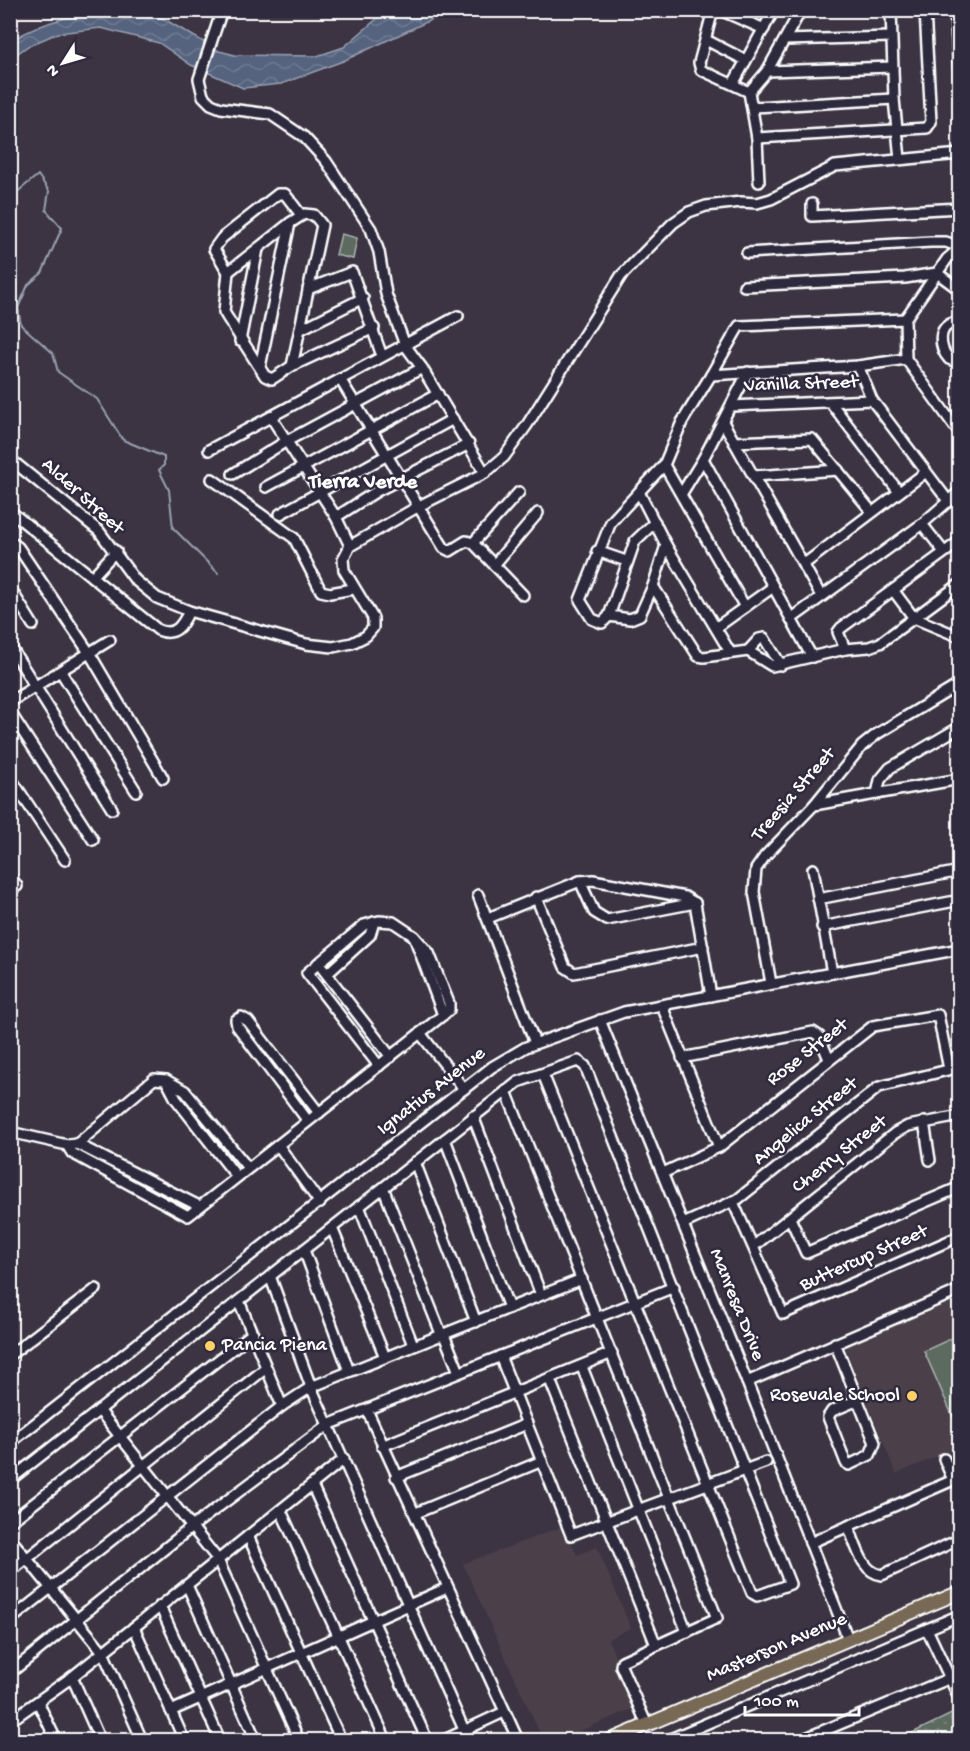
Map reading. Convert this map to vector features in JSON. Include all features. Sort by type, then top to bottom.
[{"type":"main road","name":"Masterson Avenue","points":[[610,1740],[960,1592]]},
{"type":"street","points":[[222,10],[199,79],[199,88],[211,104],[270,114],[304,137],[326,161],[371,229],[379,252],[386,294],[405,345],[470,444],[485,473]]},
{"type":"street","points":[[713,10],[699,63],[701,70],[749,92],[757,138],[759,182]]},
{"type":"street","points":[[720,10],[764,28]]},
{"type":"street","points":[[733,84],[774,10]]},
{"type":"street","points":[[749,92],[767,71],[801,10]]},
{"type":"street","points":[[891,10],[894,99],[900,159]]},
{"type":"street","points":[[757,138],[927,128],[931,122],[925,10]]},
{"type":"street","points":[[955,10],[960,87]]},
{"type":"street","points":[[785,39],[891,37]]},
{"type":"street","points":[[706,40],[745,60]]},
{"type":"street","points":[[767,71],[893,67]]},
{"type":"street","points":[[753,107],[894,99]]},
{"type":"street","points":[[212,479],[294,538],[321,591],[330,593],[353,589],[344,570],[343,559],[350,546],[419,506],[485,473],[504,457],[527,425],[621,276],[673,223],[689,212],[706,206],[741,202],[757,203],[771,199],[835,166],[960,154]]},
{"type":"street","points":[[301,215],[290,198],[282,193],[230,231],[215,245],[214,249],[228,272],[224,312],[240,340],[265,376],[272,379],[292,366],[374,328]]},
{"type":"street","points":[[812,204],[812,216],[960,208]]},
{"type":"street","points":[[228,272],[301,215],[314,215],[322,225],[292,366]]},
{"type":"street","points":[[260,367],[290,223]]},
{"type":"street","points":[[747,253],[931,242],[946,242],[960,248],[937,273],[905,319],[906,359],[960,434]]},
{"type":"street","points":[[240,340],[258,249]]},
{"type":"street","points":[[308,289],[352,272],[374,328],[382,356]]},
{"type":"street","points":[[744,286],[905,278],[937,273],[960,290]]},
{"type":"street","points":[[301,328],[363,298]]},
{"type":"street","points":[[209,450],[458,316]]},
{"type":"street","points":[[655,522],[635,541],[626,561],[609,616],[604,622],[596,622],[588,615],[580,600],[597,551],[613,518],[664,465],[682,422],[739,326],[905,319]]},
{"type":"street","points":[[960,328],[953,323],[946,325],[943,329],[942,346],[949,359],[954,361],[960,358]]},
{"type":"street","points":[[711,375],[858,366],[906,359]]},
{"type":"street","points":[[858,366],[872,400],[949,502]]},
{"type":"street","points":[[233,474],[285,442],[422,368]]},
{"type":"street","points":[[682,493],[703,459],[748,372]]},
{"type":"street","points":[[340,379],[354,405],[388,453],[446,550],[466,541],[473,543],[523,595]]},
{"type":"street","points":[[266,487],[438,394]]},
{"type":"street","name":"Vanilla Street","points":[[731,406],[872,400]]},
{"type":"street","points":[[831,403],[899,492]]},
{"type":"street","points":[[951,423],[960,416]]},
{"type":"street","points":[[271,417],[285,442],[336,517],[350,546]]},
{"type":"street","points":[[280,514],[318,491],[453,419]]},
{"type":"street","points":[[723,422],[821,596]]},
{"type":"street","points":[[734,442],[812,439],[872,512]]},
{"type":"street","points":[[336,517],[377,491],[470,444]]},
{"type":"street","name":"Alder Street","points":[[10,459],[99,531],[116,551],[127,570],[143,587],[170,604],[321,647],[342,645],[366,636],[373,628],[373,618],[353,589]]},
{"type":"street","points":[[703,459],[812,657]]},
{"type":"street","points":[[664,465],[745,607]]},
{"type":"street","points":[[754,476],[838,470]]},
{"type":"street","points":[[803,564],[926,472]]},
{"type":"street","points":[[791,619],[922,524],[960,491]]},
{"type":"street","points":[[473,543],[519,492]]},
{"type":"street","points":[[639,492],[666,545],[730,652]]},
{"type":"street","points":[[10,511],[158,630],[166,633],[176,632],[189,611]]},
{"type":"street","points":[[494,565],[538,513]]},
{"type":"street","points":[[922,524],[944,552]]},
{"type":"street","points":[[10,541],[18,547],[90,654],[163,778]]},
{"type":"street","points":[[845,649],[839,630],[960,541]]},
{"type":"street","points":[[609,616],[630,619],[640,615],[654,586],[666,545]]},
{"type":"street","points":[[92,577],[116,551]]},
{"type":"street","points":[[597,551],[626,561]]},
{"type":"street","points":[[654,586],[698,656],[748,651],[769,665],[781,665],[845,649],[875,645],[960,584]]},
{"type":"street","points":[[717,627],[773,587]]},
{"type":"street","points":[[10,588],[33,625]]},
{"type":"street","points":[[893,590],[914,618],[955,635],[960,626]]},
{"type":"street","points":[[748,651],[759,639],[764,638],[781,665]]},
{"type":"street","points":[[10,702],[110,640]]},
{"type":"street","points":[[10,646],[112,809]]},
{"type":"street","points":[[61,672],[136,791]]},
{"type":"street","name":"Treesia Street","points":[[771,983],[754,892],[756,869],[765,856],[814,805],[862,746],[960,684]]},
{"type":"street","points":[[10,712],[93,840]]},
{"type":"street","points":[[877,794],[880,780],[890,768],[960,727]]},
{"type":"street","points":[[10,777],[65,860]]},
{"type":"street","points":[[814,805],[960,779]]},
{"type":"street","points":[[813,868],[832,973]]},
{"type":"street","points":[[818,898],[960,871]]},
{"type":"street","points":[[10,876],[17,886]]},
{"type":"street","points":[[488,918],[580,881],[593,880],[685,897],[695,903],[711,996]]},
{"type":"street","points":[[580,881],[594,912],[607,920],[695,903]]},
{"type":"street","points":[[478,895],[536,1043]]},
{"type":"street","points":[[536,897],[566,967],[574,974],[704,947]]},
{"type":"street","points":[[822,927],[960,900]]},
{"type":"street","points":[[327,974],[370,935],[374,922]]},
{"type":"street","points":[[67,1145],[72,1153],[186,1216],[320,1113],[420,1034],[449,1010],[449,1003],[429,953],[414,936],[393,922],[374,922],[364,925],[307,973],[379,1066]]},
{"type":"street","name":"Ignatius Avenue","points":[[10,1443],[503,1059],[536,1043],[600,1020],[662,1005],[960,949]]},
{"type":"street","points":[[318,963],[391,1057]]},
{"type":"street","points":[[662,1005],[719,1147]]},
{"type":"street","name":"Rose Street","points":[[663,1173],[719,1147],[829,1059],[872,1021],[938,1015],[949,1069]]},
{"type":"street","points":[[308,1121],[237,1026],[236,1020],[241,1017],[248,1021],[320,1113]]},
{"type":"street","name":"Manresa Drive","points":[[600,1020],[747,1382],[848,1639]]},
{"type":"street","points":[[682,1058],[813,1032],[821,1040],[829,1059]]},
{"type":"street","points":[[420,1034],[464,1089]]},
{"type":"street","points":[[10,1480],[359,1206],[384,1190],[415,1162],[506,1091],[526,1078],[578,1061],[583,1063],[674,1287],[791,1581],[789,1585],[764,1595],[757,1596],[752,1593],[543,1074]]},
{"type":"street","name":"Angelica Street","points":[[683,1224],[733,1202],[879,1087],[960,1067]]},
{"type":"street","points":[[77,1144],[154,1079],[166,1080],[185,1091],[248,1168]]},
{"type":"street","points":[[166,1080],[176,1099],[237,1177]]},
{"type":"street","points":[[506,1091],[717,1618],[656,1645],[621,1664],[647,1725]]},
{"type":"street","points":[[473,1116],[541,1295]]},
{"type":"street","name":"Cherry Street","points":[[754,1246],[895,1133],[924,1122],[960,1116]]},
{"type":"street","points":[[924,1122],[930,1160]]},
{"type":"street","points":[[10,1132],[67,1145],[77,1144],[200,1206]]},
{"type":"street","points":[[445,1139],[509,1308]]},
{"type":"street","points":[[278,1145],[320,1203]]},
{"type":"street","points":[[415,1162],[476,1322]]},
{"type":"street","points":[[789,1218],[806,1253],[960,1187]]},
{"type":"street","points":[[384,1190],[459,1372]]},
{"type":"street","points":[[733,1202],[754,1246]]},
{"type":"street","points":[[359,1206],[413,1345]]},
{"type":"street","points":[[332,1228],[385,1356]]},
{"type":"street","name":"Buttercup Street","points":[[754,1246],[783,1314],[960,1236]]},
{"type":"street","points":[[304,1250],[349,1371]]},
{"type":"street","points":[[270,1276],[311,1387],[465,1731]]},
{"type":"street","points":[[10,1620],[282,1406],[311,1387],[582,1279]]},
{"type":"street","points":[[10,1673],[193,1526],[328,1425],[674,1287]]},
{"type":"street","points":[[10,1355],[96,1289]]},
{"type":"street","points":[[747,1382],[960,1290]]},
{"type":"street","points":[[239,1301],[282,1406]]},
{"type":"street","points":[[10,1522],[253,1333]]},
{"type":"street","points":[[835,1343],[858,1400],[875,1443],[874,1452],[849,1465],[846,1463],[828,1417],[832,1411],[858,1400]]},
{"type":"street","points":[[382,1446],[612,1353]]},
{"type":"street","points":[[500,1356],[570,1534],[608,1523],[766,1462]]},
{"type":"street","points":[[582,1367],[687,1632]]},
{"type":"street","points":[[10,1572],[266,1368]]},
{"type":"street","points":[[550,1380],[656,1645]]},
{"type":"street","points":[[99,1410],[218,1560],[299,1740]]},
{"type":"street","points":[[367,1410],[518,1740]]},
{"type":"street","points":[[396,1477],[528,1424]]},
{"type":"street","points":[[10,1721],[72,1677],[344,1459]]},
{"type":"street","points":[[810,1543],[956,1479],[944,1459]]},
{"type":"street","points":[[416,1513],[542,1461]]},
{"type":"street","points":[[312,1485],[427,1740]]},
{"type":"street","points":[[280,1511],[386,1740]]},
{"type":"street","points":[[848,1527],[867,1569],[882,1575],[960,1539]]},
{"type":"street","points":[[248,1536],[340,1740]]},
{"type":"street","points":[[10,1538],[103,1652],[142,1740]]},
{"type":"street","points":[[187,1585],[256,1740]]},
{"type":"street","points":[[171,1711],[447,1588]]},
{"type":"street","points":[[160,1606],[220,1740]]},
{"type":"street","points":[[668,1740],[960,1615]]},
{"type":"street","points":[[134,1627],[184,1740]]},
{"type":"street","points":[[927,1629],[948,1679],[960,1700]]},
{"type":"street","points":[[72,1677],[100,1740]]},
{"type":"street","points":[[801,1740],[948,1679]]},
{"type":"street","points":[[38,1702],[56,1740]]},
{"type":"street","points":[[444,1740],[504,1712]]},
{"type":"street","points":[[10,1736],[13,1740]]},
{"type":"shaded area","name":"Rosevale School","points":[[959,1298],[959,1447],[896,1474],[845,1346]]},
{"type":"shaded area","points":[[564,1526],[577,1555],[597,1547],[631,1628],[608,1639],[637,1707],[558,1740],[543,1740],[463,1564]]},
{"type":"green space","points":[[341,234],[357,238],[353,259],[336,255]]},
{"type":"green space","points":[[959,1335],[959,1414],[953,1417],[924,1351]]},
{"type":"green space","points":[[959,1709],[959,1740],[898,1740],[958,1711]]},
{"type":"water","points":[[115,11],[144,11],[164,19],[219,51],[235,55],[317,56],[344,47],[386,11],[450,11],[343,61],[281,84],[243,88],[191,65],[159,43],[101,28],[58,33],[28,46],[11,58],[10,41],[37,28],[73,16]]},
{"type":"waterway","points":[[10,198],[38,175],[49,191],[46,210],[62,228],[42,273],[28,285],[18,308],[21,325],[53,353],[58,372],[97,399],[123,440],[164,457],[164,465],[159,470],[169,490],[173,528],[218,573]]},
{"type":"place","name":"Pancia Piena","points":[[210,1346]]},
{"type":"place","name":"Rosevale School","points":[[912,1396]]},
{"type":"district","name":"Tierra Verde","points":[[363,483]]}]
